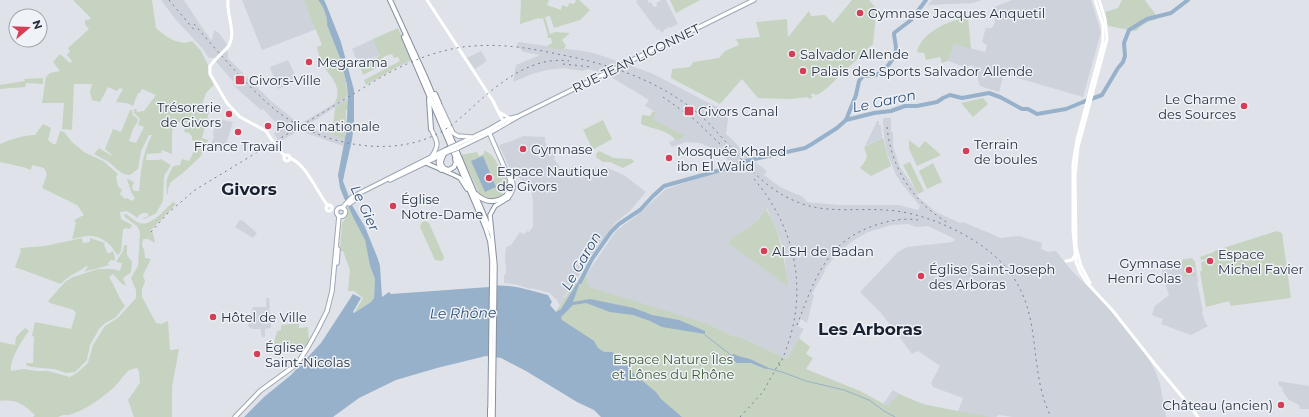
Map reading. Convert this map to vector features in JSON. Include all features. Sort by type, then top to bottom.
[{"type":"highway","points":[[389,0],[430,101],[431,129]]},
{"type":"highway","points":[[389,0],[424,74],[491,232]]},
{"type":"highway","points":[[416,65],[485,226]]},
{"type":"highway","points":[[424,74],[440,103]]},
{"type":"highway","points":[[442,155],[441,165],[445,169],[452,169],[456,162],[449,145],[448,138]]},
{"type":"highway","points":[[474,192],[482,199],[491,202],[507,197]]},
{"type":"highway","points":[[490,409],[491,417]]},
{"type":"main road","points":[[228,0],[232,37],[227,48],[210,66],[210,74],[227,103],[240,117],[266,131],[277,148],[285,156],[285,161],[288,161],[290,158],[304,169],[328,206],[327,210],[329,211],[345,207]]},
{"type":"main road","points":[[427,0],[500,112],[503,121],[508,123],[509,118],[500,112]]},
{"type":"main road","name":"RUE JEAN LIGONNET","points":[[453,148],[469,143],[508,123],[518,116],[754,0]]},
{"type":"main road","points":[[1097,1],[1105,30],[1090,95],[1077,140],[1072,172],[1075,255],[1087,283],[1132,333],[1169,380],[1195,409],[1199,417]]},
{"type":"main road","points":[[440,103],[453,133],[458,136],[472,137]]},
{"type":"main road","points":[[1079,267],[1075,241],[1075,175],[1078,146],[1087,105]]},
{"type":"main road","name":"RUE JEAN LIGONNET","points":[[453,148],[472,137],[488,132],[509,118],[518,116]]},
{"type":"main road","points":[[431,129],[438,145],[432,157]]},
{"type":"main road","points":[[488,132],[506,170],[511,185],[507,197],[492,210],[490,215],[494,251],[491,417]]},
{"type":"main road","points":[[469,143],[487,137],[492,138]]},
{"type":"main road","points":[[364,192],[432,157],[453,148]]},
{"type":"main road","points":[[340,216],[345,213],[345,207],[352,197],[426,163],[453,148]]},
{"type":"main road","points":[[442,155],[438,164],[442,171]]},
{"type":"main road","points":[[426,163],[454,175],[464,183],[485,226],[490,242],[494,272]]},
{"type":"main road","points":[[334,210],[340,216]]},
{"type":"main road","points":[[236,417],[263,389],[297,364],[327,311],[332,291],[340,216]]},
{"type":"main road","points":[[1066,261],[1071,261],[1075,255]]},
{"type":"main road","points":[[490,409],[492,373]]},
{"type":"shaded area","points":[[161,0],[184,0],[209,38],[212,40],[214,30],[219,33],[227,44],[228,58],[272,102],[300,124],[347,96],[348,99],[309,124],[317,130],[323,132],[325,130],[332,135],[345,139],[343,146],[303,132],[295,133],[279,142],[274,133],[280,127],[263,109],[261,110],[234,86],[234,82],[214,58],[209,58]]},
{"type":"shaded area","points":[[242,0],[304,0],[317,29],[262,50]]},
{"type":"shaded area","points":[[637,0],[647,0],[649,3],[651,2],[654,7],[656,7],[656,3],[666,0],[678,24],[670,28],[669,27],[662,33],[659,29],[657,30],[636,2]]},
{"type":"shaded area","points":[[932,0],[982,0],[973,3],[928,5]]},
{"type":"shaded area","points":[[1012,0],[1091,0],[1101,32],[1083,97],[1004,74],[999,92],[980,86],[973,65],[965,67],[948,61],[954,44],[985,52],[987,46],[982,41],[986,28],[992,28],[995,22],[994,7]]},
{"type":"shaded area","points":[[373,39],[380,55],[358,64],[352,49]]},
{"type":"shaded area","points":[[519,42],[589,52],[603,56],[617,61],[614,65],[620,67],[627,64],[653,74],[713,105],[729,111],[726,134],[745,154],[767,171],[764,175],[780,187],[803,197],[807,202],[838,205],[899,205],[918,210],[920,206],[896,175],[886,150],[883,120],[884,118],[891,118],[893,146],[900,167],[916,190],[918,197],[936,212],[960,223],[963,222],[1001,238],[1019,236],[1042,243],[1041,249],[1048,252],[1056,251],[1071,270],[1106,304],[1147,356],[1155,370],[1160,384],[1166,417],[1013,417],[999,415],[996,417],[902,417],[895,410],[883,404],[893,390],[904,397],[923,404],[958,411],[963,398],[933,387],[931,383],[940,366],[918,351],[912,354],[881,313],[860,292],[898,252],[907,247],[953,242],[955,239],[928,226],[916,227],[908,224],[892,225],[866,233],[851,242],[824,270],[825,271],[812,294],[814,295],[807,323],[801,319],[798,326],[804,329],[787,359],[708,324],[589,289],[586,275],[616,231],[636,216],[666,189],[735,166],[716,150],[700,143],[686,142],[672,147],[669,142],[682,138],[684,134],[652,119],[656,112],[645,106],[649,100],[606,74],[609,72],[604,70],[600,72],[588,69],[583,71],[563,68],[547,70],[532,74],[513,82],[516,65],[540,55],[523,52],[518,48],[517,44]],"holes":[[[767,208],[781,242],[785,260],[787,285],[730,244],[733,237],[751,226],[759,219]]]},
{"type":"shaded area","points":[[481,51],[487,61],[475,69],[467,58]]},
{"type":"shaded area","points":[[288,60],[298,81],[278,89],[270,67]]},
{"type":"shaded area","points":[[217,119],[233,122],[224,150],[210,146],[214,137],[213,133]]},
{"type":"shaded area","points":[[877,121],[879,121],[879,125],[881,125],[882,138],[865,146]]},
{"type":"shaded area","points":[[523,136],[545,137],[545,142],[555,157],[554,159],[564,172],[572,167],[608,168],[624,175],[646,192],[630,211],[616,222],[583,267],[576,281],[559,305],[556,298],[555,299],[550,293],[504,283],[504,276],[506,272],[506,247],[511,245],[520,232],[524,234],[527,231],[529,232],[533,227],[533,201],[531,188],[511,171],[499,145]]},
{"type":"shaded area","points":[[242,220],[257,233],[253,238],[235,227],[239,221]]},
{"type":"shaded area","points":[[1192,258],[1195,261],[1202,313],[1208,326],[1191,335],[1161,324],[1163,319],[1152,315],[1155,306],[1169,295],[1162,275],[1163,267],[1182,262],[1183,259]]},
{"type":"shaded area","points":[[266,298],[269,298],[270,313],[274,314],[275,316],[271,316],[271,328],[265,329],[265,337],[262,337],[261,329],[252,329],[248,326],[249,322],[247,322],[247,314],[251,314],[253,307],[266,307]]},
{"type":"shaded area","points":[[1278,381],[1309,386],[1309,409],[1300,409],[1299,405],[1289,400],[1283,392],[1282,387],[1279,386]]},
{"type":"green space","points":[[73,0],[152,0],[156,28],[177,42],[182,43],[192,41],[201,51],[208,65],[208,73],[214,85],[206,93],[202,104],[209,112],[202,138],[208,140],[201,156],[171,182],[168,189],[168,194],[167,180],[173,166],[180,165],[182,159],[189,161],[198,143],[192,140],[192,136],[189,133],[184,132],[187,123],[174,123],[172,133],[172,154],[162,150],[161,153],[147,154],[146,160],[161,159],[171,165],[164,176],[163,201],[156,213],[145,219],[142,218],[148,217],[148,213],[140,214],[138,218],[127,211],[120,212],[121,219],[132,225],[130,229],[125,228],[123,230],[121,251],[118,255],[110,245],[101,238],[88,236],[72,239],[76,223],[74,220],[84,215],[77,205],[42,188],[47,174],[44,168],[32,165],[31,170],[0,162],[0,144],[9,140],[35,135],[43,124],[51,128],[48,140],[53,144],[56,144],[60,131],[64,132],[72,142],[84,152],[103,161],[118,174],[116,177],[118,186],[122,190],[120,194],[125,199],[127,198],[132,201],[135,198],[132,194],[127,180],[128,179],[134,182],[132,188],[134,191],[139,191],[144,156],[152,135],[149,135],[141,151],[138,169],[130,175],[121,172],[109,162],[94,154],[99,148],[112,156],[105,149],[113,129],[121,132],[130,110],[132,110],[133,115],[138,121],[133,129],[129,141],[136,143],[144,127],[138,125],[140,119],[134,113],[134,109],[136,109],[137,112],[144,111],[156,95],[142,89],[140,93],[138,93],[133,106],[126,103],[116,102],[123,89],[120,88],[117,91],[108,87],[100,102],[92,100],[90,92],[92,84],[74,84],[72,130],[62,129],[64,103],[42,103],[46,77],[50,73],[60,71],[53,62],[60,54],[70,63],[72,61],[67,55],[70,51],[68,48],[89,29],[85,24],[85,20],[91,19],[90,17]]},
{"type":"green space","points":[[304,0],[318,0],[322,5],[326,15],[327,25],[343,69],[347,87],[347,96],[330,107],[336,102],[335,101],[338,94],[337,89],[320,57],[317,47],[322,45]]},
{"type":"green space","points":[[521,0],[549,0],[547,5],[561,10],[562,5],[568,7],[569,3],[574,4],[576,0],[579,0],[590,10],[580,20],[554,28],[550,16],[545,17],[550,34],[555,32],[570,33],[562,40],[566,46],[563,50],[546,47],[552,43],[551,38],[548,38],[547,36],[543,18],[520,24]]},
{"type":"green space","points":[[670,0],[700,0],[676,13]]},
{"type":"green space","name":"Salvador Allende","points":[[852,0],[869,0],[875,7],[876,14],[873,44],[827,88],[819,94],[815,95],[813,93],[811,95],[813,97],[809,99],[807,97],[790,99],[758,98],[742,79],[720,104],[671,78],[672,69],[690,67],[693,62],[719,58],[725,51],[739,45],[736,39],[760,37],[756,22],[787,19],[788,37],[809,11],[811,16],[825,15],[833,23]]},
{"type":"green space","points":[[1122,0],[1145,0],[1157,19],[1146,23],[1136,31],[1108,26],[1105,12],[1118,8]]},
{"type":"green space","points":[[968,17],[971,49],[954,44],[948,61],[942,63],[940,57],[926,60],[924,53],[917,52],[924,39],[937,28],[953,21]]},
{"type":"green space","points":[[398,28],[412,60],[366,85],[364,80],[400,61],[398,57],[394,58],[392,54],[383,57],[386,63],[363,75],[359,64],[380,56],[373,39]]},
{"type":"green space","points":[[43,78],[43,84],[26,83],[25,87],[0,89],[0,85],[25,81],[24,79]]},
{"type":"green space","points":[[983,98],[988,104],[973,117],[961,103]]},
{"type":"green space","points":[[348,99],[345,139],[332,135],[327,131],[333,128],[335,107]]},
{"type":"green space","points":[[653,111],[656,112],[653,119],[677,132],[685,134],[682,138],[676,141],[665,132],[641,124],[642,115],[650,116]]},
{"type":"green space","points":[[603,120],[612,139],[594,149],[583,129]]},
{"type":"green space","points":[[883,138],[891,166],[871,176],[860,168],[865,162],[866,158],[864,147]]},
{"type":"green space","points":[[909,140],[919,148],[925,141],[941,155],[917,166],[909,149]]},
{"type":"green space","name":"Espace Nautique de Givors","points":[[484,151],[490,154],[498,165],[500,165],[508,183],[507,191],[503,190],[507,184],[499,187],[504,195],[495,199],[489,199],[480,195],[461,155],[477,152],[479,156],[484,154]]},
{"type":"green space","points":[[599,151],[614,158],[632,159],[634,162],[623,168],[610,162],[603,162],[596,157],[596,154]]},
{"type":"green space","points":[[910,162],[924,191],[918,194],[903,165]]},
{"type":"green space","points":[[933,163],[942,182],[927,189],[919,171]]},
{"type":"green space","points":[[173,202],[176,204],[150,231],[153,233],[155,243],[148,239],[143,239],[142,246],[144,249],[145,258],[151,259],[143,275],[145,281],[142,290],[142,297],[156,323],[161,324],[168,321],[170,350],[179,349],[172,387],[172,417],[134,417],[128,400],[140,383],[139,371],[137,368],[129,370],[113,388],[92,404],[69,415],[58,417],[33,417],[35,415],[19,403],[0,401],[0,342],[15,345],[16,337],[25,328],[29,331],[14,356],[11,371],[24,369],[48,371],[70,377],[88,363],[93,345],[105,326],[118,318],[136,298],[136,290],[131,278],[138,266],[140,232],[137,226],[125,217],[124,214],[139,223],[144,224],[158,217]]},
{"type":"green space","points":[[348,207],[365,240],[370,266],[375,279],[374,298],[371,302],[354,313],[363,298],[354,291],[348,291],[350,270],[343,251],[340,251],[342,223],[348,215]]},
{"type":"green space","name":"ALSH de Badan","points":[[766,209],[778,237],[783,255],[788,286],[729,244],[733,237],[751,226],[759,219]]},
{"type":"green space","points":[[425,221],[429,223],[444,257],[441,261],[435,260],[420,227],[422,222]]},
{"type":"green space","points":[[1277,231],[1282,233],[1291,298],[1231,306],[1229,301],[1206,307],[1200,272],[1202,271],[1201,262],[1205,261],[1204,259],[1201,260],[1200,257],[1214,251]]},
{"type":"green space","points":[[82,238],[83,243],[90,242],[90,238],[105,243],[104,245],[108,254],[113,251],[115,258],[114,261],[111,260],[108,263],[109,265],[84,272],[88,267],[86,266],[67,278],[61,284],[15,267],[21,251],[20,248],[45,246]]},
{"type":"green space","points":[[124,245],[127,245],[127,255],[132,262],[131,272],[123,278],[126,286],[113,274],[109,277],[125,306],[115,318],[105,323],[99,329],[90,345],[87,360],[75,372],[66,373],[54,369],[31,367],[26,365],[26,363],[33,363],[34,337],[32,336],[35,322],[71,329],[76,313],[74,310],[50,303],[48,301],[66,281],[73,277],[98,269],[113,269],[120,271],[122,263],[116,262],[123,251]]},
{"type":"green space","name":"Gymnase Henri Colas","points":[[1191,258],[1191,260],[1194,261],[1195,267],[1193,267],[1195,275],[1184,277],[1182,261]]},
{"type":"green space","name":"Espace Nature Îles et Lônes du Rhône","points":[[586,275],[589,287],[708,324],[787,359],[799,338],[810,347],[806,354],[813,358],[806,369],[860,391],[888,406],[899,394],[925,405],[989,417],[654,417],[536,341],[575,283],[580,284]]},
{"type":"green space","points":[[299,323],[299,328],[308,327],[309,342],[306,349],[285,353],[272,351],[277,331],[281,330],[281,325]]},
{"type":"water","name":"Le Rhône","points":[[318,0],[324,0],[326,4],[341,42],[354,90],[354,124],[343,181],[352,205],[365,227],[378,259],[380,266],[382,297],[389,292],[391,294],[506,286],[548,295],[552,302],[550,305],[556,312],[561,309],[581,279],[573,302],[590,299],[634,308],[652,315],[679,320],[705,331],[705,334],[662,327],[633,315],[610,312],[586,303],[573,305],[561,317],[562,320],[594,341],[598,348],[604,352],[612,352],[623,359],[634,374],[656,392],[661,399],[682,417],[601,417],[594,410],[577,402],[526,371],[501,358],[486,356],[396,380],[359,398],[333,417],[244,417],[264,397],[291,375],[321,343],[353,294],[361,298],[353,312],[354,313],[371,302],[374,298],[375,279],[370,266],[365,240],[340,188],[338,175],[346,133],[348,99],[347,85],[341,61],[327,25],[325,12]]},
{"type":"water","points":[[483,156],[496,187],[485,192],[471,161]]},
{"type":"water","points":[[734,354],[750,359],[769,368],[766,369],[751,363],[737,363],[730,358],[731,355]]},
{"type":"waterway","points":[[846,120],[856,95],[859,81],[863,76],[876,75],[883,71],[889,64],[894,57],[896,49],[894,33],[911,20],[926,0]]},
{"type":"waterway","name":"Le Garon","points":[[580,282],[592,259],[611,232],[619,224],[640,210],[664,186],[735,166],[746,161],[805,148],[837,128],[846,120],[874,113],[891,111],[905,106],[917,106],[937,102],[950,95],[962,98],[989,93],[1022,109],[1028,109],[1037,114],[1066,109],[1102,95],[1123,62],[1125,56],[1124,43],[1129,30],[1147,19],[1171,13],[1188,0]]},
{"type":"waterway","points":[[705,335],[731,355]]},
{"type":"waterway","points":[[767,368],[806,381],[844,390],[869,400],[895,417]]},
{"type":"railway","points":[[169,0],[195,31]]},
{"type":"railway","points":[[194,24],[240,76],[273,108],[290,120],[309,130],[351,144],[394,146],[415,142],[435,135],[453,124],[498,86],[520,71],[544,62],[556,60],[569,61]]},
{"type":"railway","points":[[151,232],[168,213],[195,190],[402,66],[432,54],[463,47],[487,45],[522,48],[575,58],[594,62],[629,74],[663,89],[679,99],[707,121],[753,172],[780,193],[795,201],[817,208],[899,211],[930,219],[946,226],[961,233],[989,251],[1000,261],[1015,279],[1024,298],[1030,317],[1043,397],[1051,417]]},
{"type":"railway","points":[[563,64],[591,67]]},
{"type":"railway","points":[[663,97],[694,119],[721,145]]},
{"type":"railway","points":[[887,127],[893,156],[906,182],[924,205],[935,215],[948,223]]},
{"type":"railway","points":[[754,179],[770,200],[782,222],[790,245],[795,269],[797,293],[795,317],[789,342],[779,366]]},
{"type":"railway","points":[[797,325],[810,292],[825,263],[846,240],[861,231],[879,224],[903,219],[918,220]]},
{"type":"railway","points":[[740,417],[763,392],[780,361]]},
{"type":"place","name":"Gymnase Jacques Anquetil","points":[[860,13]]},
{"type":"place","name":"Salvador Allende","points":[[792,54]]},
{"type":"place","name":"Megarama","points":[[309,62]]},
{"type":"place","name":"Palais des Sports Salvador Allende","points":[[803,71]]},
{"type":"place","name":"Givors-Ville","points":[[240,80]]},
{"type":"place","name":"Le Charme des Sources","points":[[1244,106]]},
{"type":"place","name":"Givors Canal","points":[[689,111]]},
{"type":"place","name":"Trésorerie de Givors","points":[[229,114]]},
{"type":"place","name":"Police nationale","points":[[268,126]]},
{"type":"place","name":"France Travail","points":[[238,132]]},
{"type":"place","name":"Gymnase","points":[[523,149]]},
{"type":"place","name":"Terrain de boules","points":[[966,151]]},
{"type":"place","name":"Mosquée Khaled ibn El Walid","points":[[669,158]]},
{"type":"place","name":"Espace Nautique de Givors","points":[[489,178]]},
{"type":"place","name":"Église Notre-Dame","points":[[393,206]]},
{"type":"place","name":"ALSH de Badan","points":[[764,251]]},
{"type":"place","name":"Espace Michel Favier","points":[[1210,261]]},
{"type":"place","name":"Gymnase Henri Colas","points":[[1189,270]]},
{"type":"place","name":"Église Saint-Joseph des Arboras","points":[[921,276]]},
{"type":"place","name":"Hôtel de Ville","points":[[213,317]]},
{"type":"place","name":"Église Saint-Nicolas","points":[[257,354]]},
{"type":"place","name":"Château (ancien)","points":[[1281,405]]},
{"type":"district","name":"Givors","points":[[249,189]]},
{"type":"district","name":"Les Arboras","points":[[870,329]]},
{"type":"water label","name":"Le Gier","points":[[365,208]]}]
